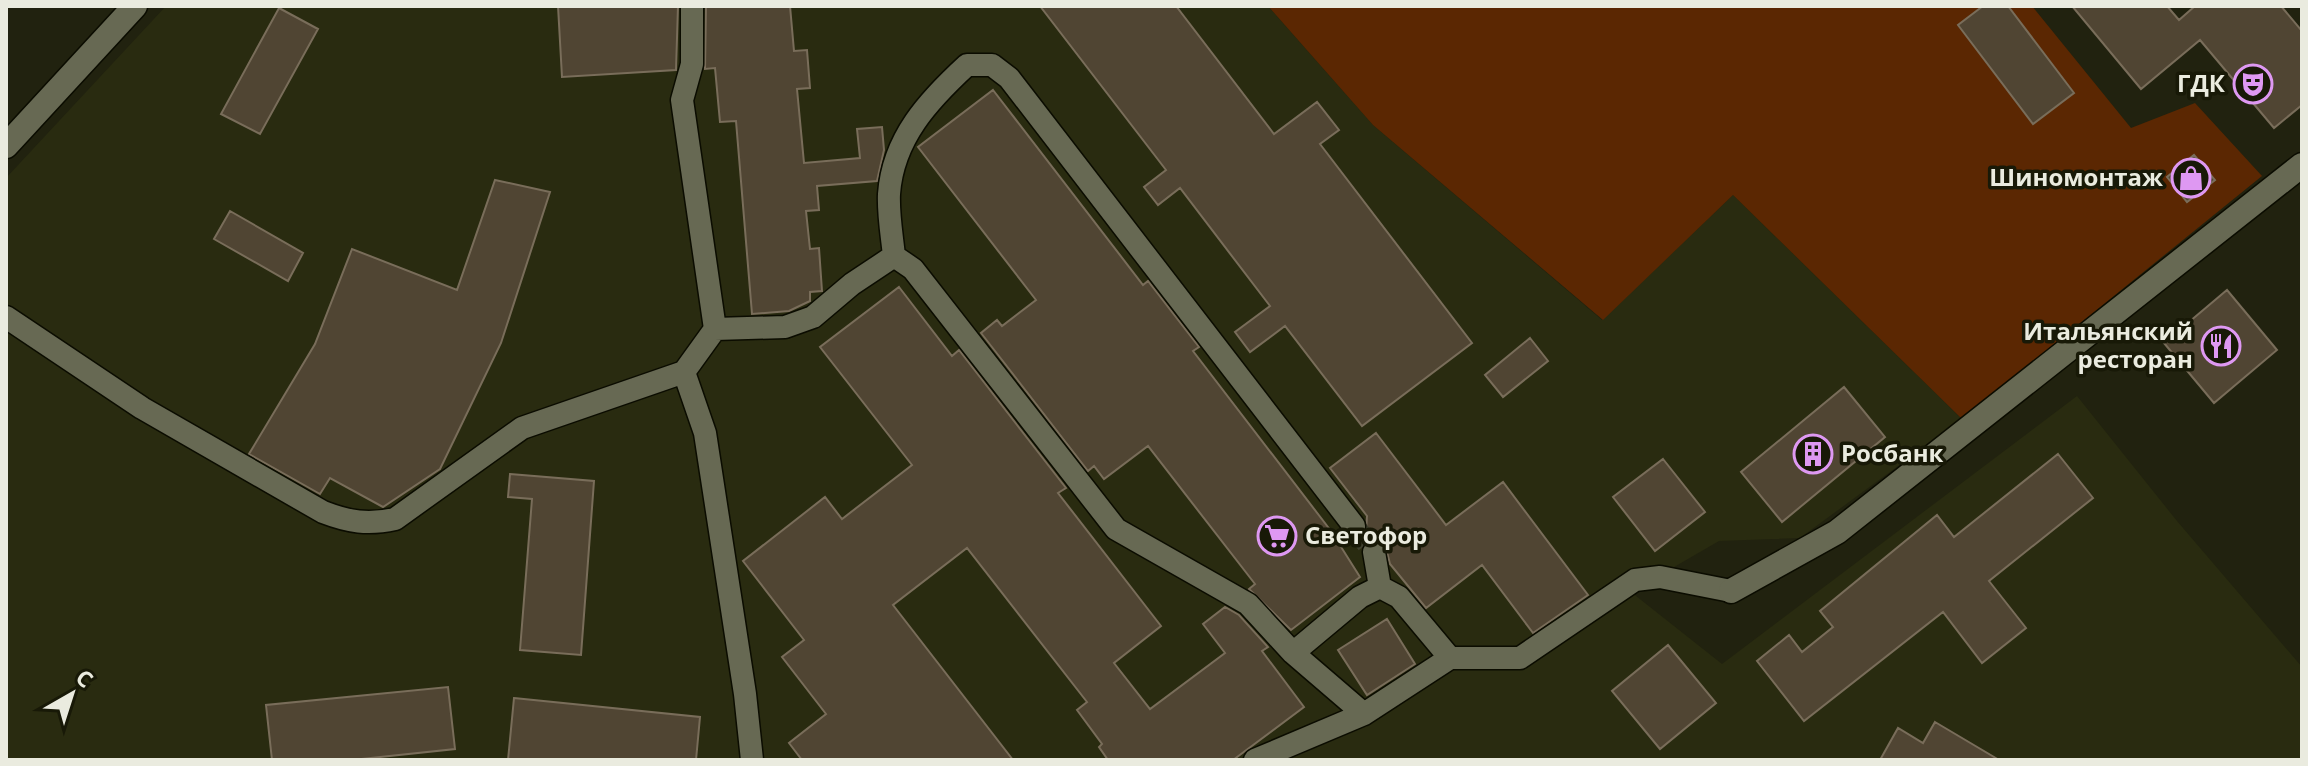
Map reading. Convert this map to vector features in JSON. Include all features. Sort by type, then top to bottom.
[{"type":"street","points":[[6,146],[135,6]]},
{"type":"street","points":[[6,317],[142,408],[323,512],[351,523],[395,519],[522,428],[684,372],[715,329],[682,100],[692,64],[692,6]]},
{"type":"street","points":[[894,256],[889,192],[903,145],[919,112],[967,65],[992,65],[1009,78],[1354,526]]},
{"type":"street","points":[[1255,760],[1364,714],[1450,658],[1520,658],[1635,580],[1660,577],[1731,591],[1837,532],[2302,165]]},
{"type":"street","points":[[715,329],[785,327],[813,317],[852,284],[894,256]]},
{"type":"street","points":[[894,256],[913,269],[1116,529],[1248,604],[1293,653],[1364,714]]},
{"type":"street","points":[[684,372],[705,433],[745,694],[752,760]]},
{"type":"street","points":[[1374,552],[1380,587]]},
{"type":"street","points":[[1380,587],[1399,597],[1450,658]]},
{"type":"street","points":[[1293,653],[1360,597],[1380,587]]},
{"type":"shaded area","points":[[166,6],[1268,6],[1373,125],[1602,320],[1733,195],[1962,419],[1800,538],[1719,541],[1631,592],[1722,664],[2077,396],[2177,521],[2302,667],[2302,760],[6,760],[6,178]]},
{"type":"shaded area","points":[[1268,6],[2032,6],[2131,128],[2195,103],[2262,176],[1962,419],[1733,195],[1603,320],[1373,125]]},
{"type":"building","points":[[558,6],[678,6],[676,70],[562,77]]},
{"type":"building","points":[[706,6],[790,6],[794,51],[807,50],[810,88],[797,89],[804,163],[860,158],[857,129],[882,127],[884,150],[877,181],[817,186],[819,210],[806,211],[810,249],[819,248],[822,291],[810,292],[810,301],[789,311],[752,314],[736,121],[720,122],[715,68],[705,69]]},
{"type":"building","points":[[1040,6],[1176,6],[1274,134],[1317,102],[1339,130],[1320,144],[1472,343],[1362,426],[1285,326],[1250,352],[1235,332],[1270,306],[1180,188],[1158,205],[1144,187],[1166,170]]},
{"type":"building","points":[[1983,6],[2008,6],[2074,93],[2033,124],[1958,25]]},
{"type":"building","points":[[2072,6],[2167,6],[2179,20],[2195,6],[2281,6],[2302,31],[2302,105],[2274,128],[2200,40],[2141,89]]},
{"type":"building","points":[[279,8],[318,29],[260,134],[221,114]]},
{"type":"building","points":[[993,90],[1143,285],[1148,281],[1199,347],[1193,351],[1331,531],[1360,577],[1291,630],[1249,589],[1255,584],[1148,446],[1104,479],[1094,466],[1088,471],[981,333],[997,320],[1002,326],[1036,300],[918,147]]},
{"type":"building","points":[[2194,155],[2215,180],[2187,202],[2167,177]]},
{"type":"building","points":[[495,180],[550,192],[501,343],[440,469],[383,507],[330,478],[320,494],[249,454],[315,344],[352,249],[457,290]]},
{"type":"building","points":[[230,211],[303,253],[288,281],[214,239]]},
{"type":"building","points":[[899,287],[952,356],[959,350],[1066,488],[1058,493],[1161,626],[1114,663],[1150,709],[1225,653],[1203,624],[1225,607],[1239,615],[1268,647],[1262,651],[1304,707],[1233,760],[1108,760],[1099,747],[1102,744],[1077,710],[1087,702],[967,548],[893,605],[1013,760],[802,760],[789,743],[826,714],[782,657],[804,640],[743,561],[825,497],[842,519],[912,465],[820,347]]},
{"type":"building","name":"Итальянский ресторан","points":[[2227,290],[2277,350],[2214,403],[2164,343]]},
{"type":"building","points":[[1530,338],[1548,361],[1503,397],[1485,375]]},
{"type":"building","name":"Росбанк","points":[[1844,387],[1885,437],[1782,522],[1741,472]]},
{"type":"building","points":[[1376,433],[1446,525],[1503,482],[1588,595],[1533,633],[1482,565],[1426,608],[1390,564],[1385,544],[1371,538],[1366,532],[1367,516],[1330,468]]},
{"type":"building","points":[[2058,454],[2093,498],[1989,581],[2026,628],[1982,663],[1943,612],[1804,721],[1757,661],[1789,635],[1802,652],[1833,627],[1820,611],[1937,515],[1954,537]]},
{"type":"building","points":[[1663,459],[1705,512],[1655,551],[1613,497]]},
{"type":"building","points":[[510,474],[594,481],[581,655],[520,650],[532,499],[508,497]]},
{"type":"building","points":[[1387,619],[1415,664],[1367,695],[1338,650]]},
{"type":"building","points":[[1668,645],[1716,703],[1660,749],[1612,691]]},
{"type":"building","points":[[448,687],[455,749],[352,760],[272,760],[266,705]]},
{"type":"building","points":[[514,698],[700,717],[696,760],[508,760]]},
{"type":"building","points":[[1935,722],[1999,760],[1880,760],[1898,728],[1923,743]]},
{"type":"tunnel","points":[[1354,526],[1374,552]]},
{"type":"place","name":"ГДК","points":[[2253,84]]},
{"type":"place","name":"Шиномонтаж","points":[[2191,178]]},
{"type":"place","name":"Итальянский ресторан","points":[[2221,346]]},
{"type":"place","name":"Росбанк","points":[[1813,454]]},
{"type":"place","name":"Светофор","points":[[1277,536]]}]
